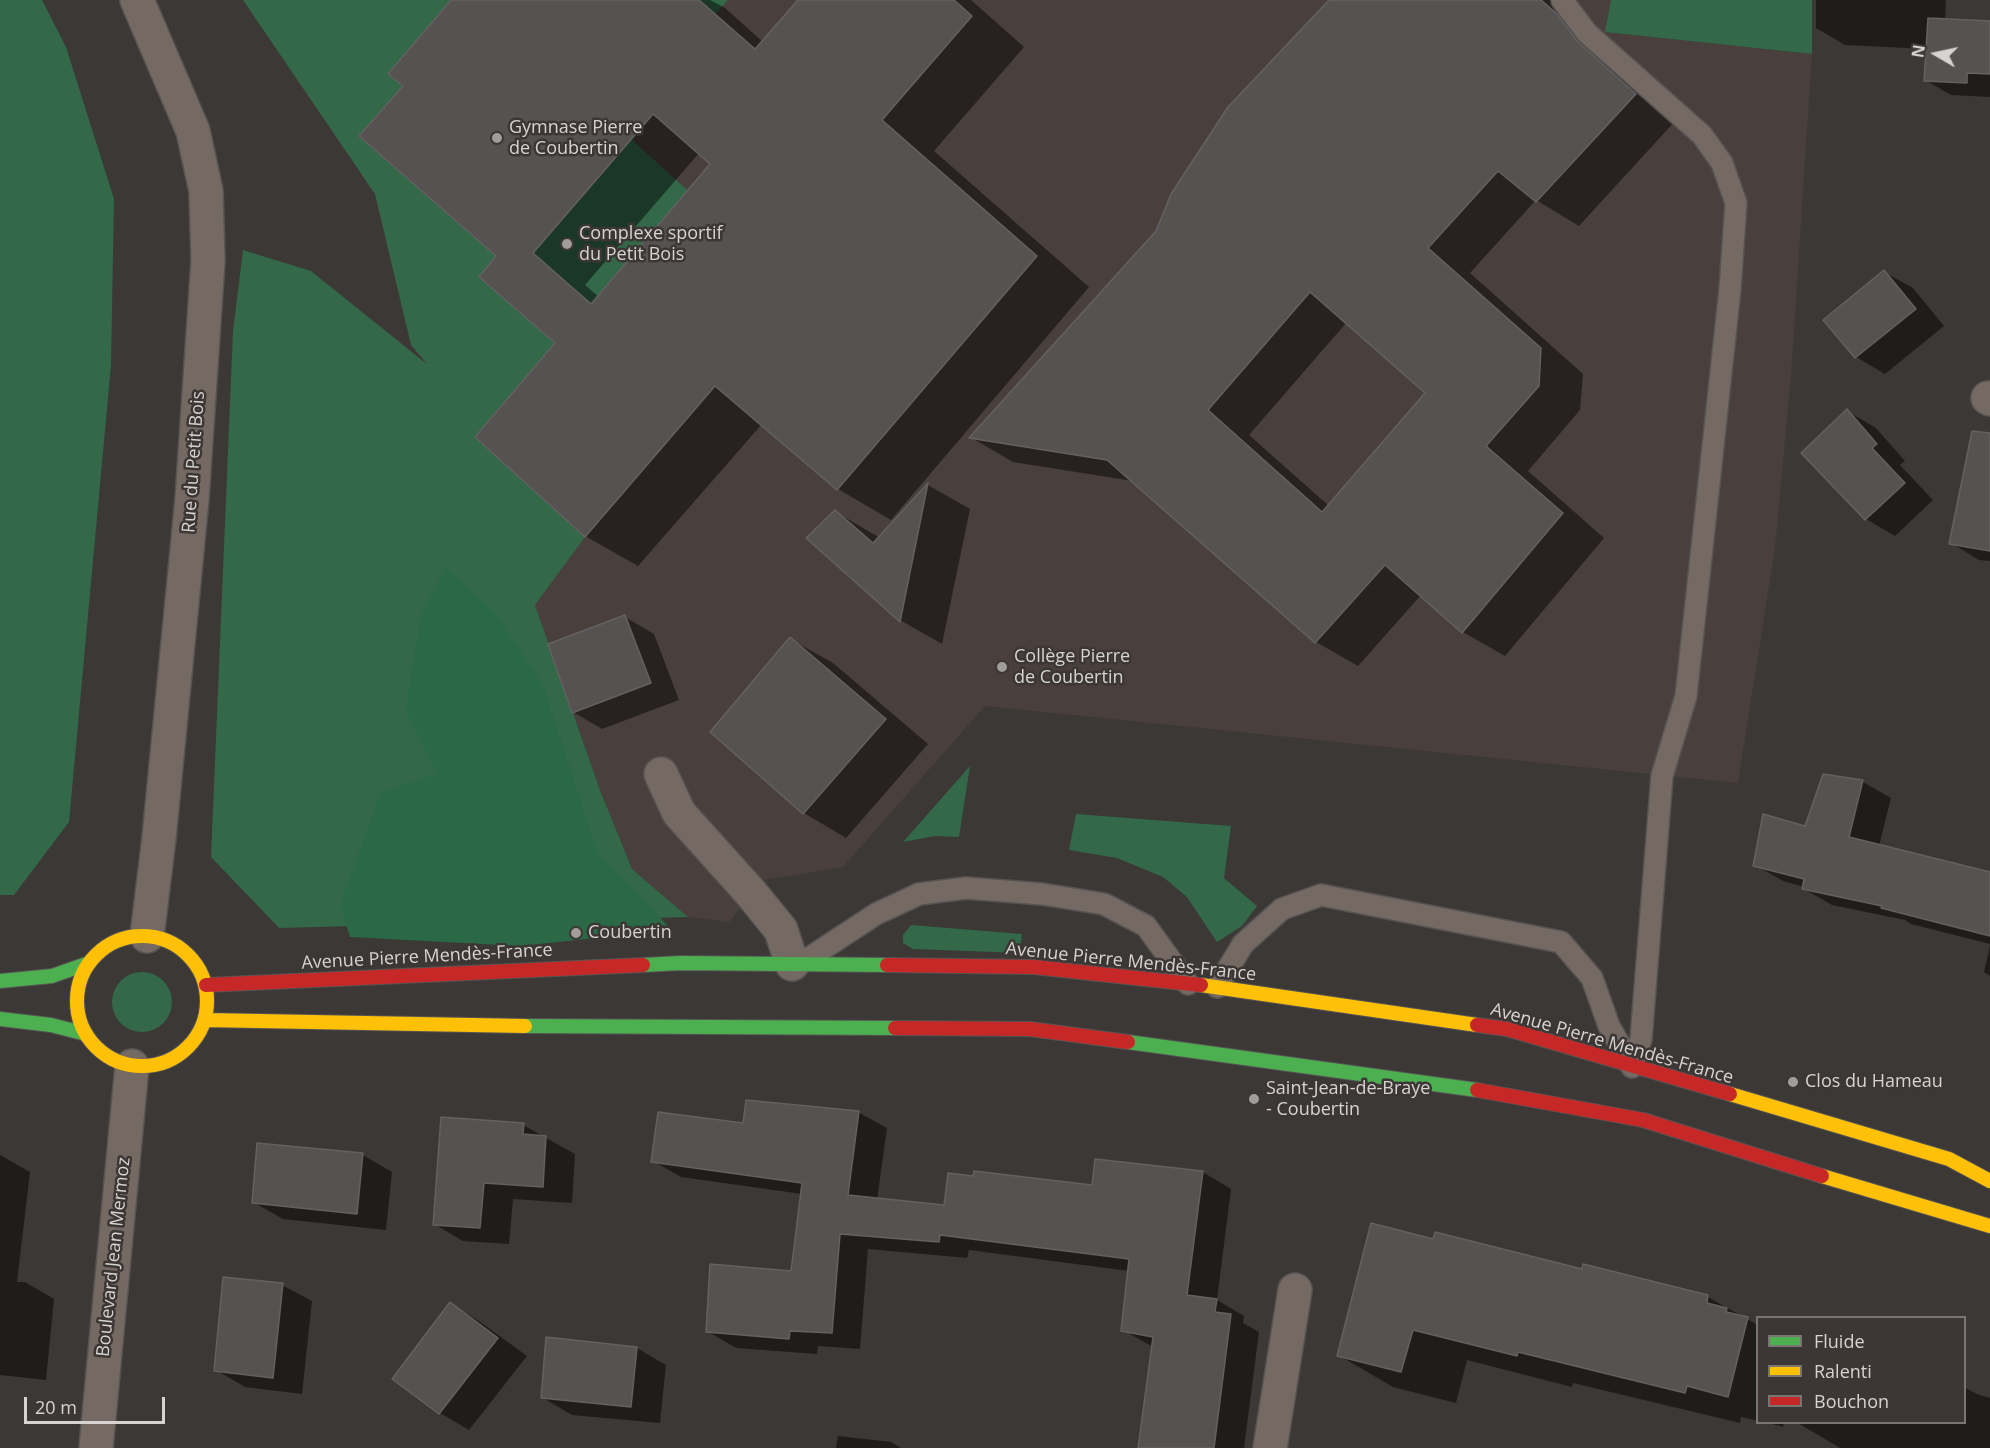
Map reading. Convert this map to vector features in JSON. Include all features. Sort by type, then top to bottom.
[{"type":"street","name":"Rue du Petit Bois","points":[[137,0],[194,131],[206,191],[208,261],[192,499],[159,838],[147,936]]},
{"type":"street","points":[[661,774],[679,813],[781,930],[796,964]]},
{"type":"street","points":[[147,936],[167,940],[184,951],[198,966],[206,985],[208,1003],[205,1020],[198,1037],[185,1051],[170,1061],[151,1066],[132,1066],[114,1061],[98,1050],[86,1034],[79,1017],[77,998],[81,980],[89,963],[105,948],[125,938],[147,936]]},
{"type":"street","points":[[0,981],[52,976],[89,963]]},
{"type":"street","name":"Avenue Pierre Mendès-France","points":[[206,985],[681,963],[1034,967],[1217,987],[1507,1029],[1949,1159],[1990,1181]]},
{"type":"street","points":[[0,1019],[51,1025],[86,1034]]},
{"type":"street","points":[[205,1020],[584,1027],[1030,1029],[1498,1093],[1643,1120],[1990,1226]]},
{"type":"street","name":"Boulevard Jean Mermoz","points":[[96,1448],[132,1066]]},
{"type":"street","points":[[1270,1448],[1295,1290]]},
{"type":"lane","points":[[1562,0],[1587,33],[1702,135],[1722,163],[1736,203],[1730,289],[1686,696],[1662,776],[1641,1039],[1632,1067]]},
{"type":"lane","points":[[796,964],[876,914],[919,894],[966,888],[1042,894],[1104,904],[1146,926],[1188,984]]},
{"type":"lane","points":[[1217,987],[1243,944],[1282,909],[1321,895],[1561,942],[1592,978],[1609,1026],[1632,1067]]},
{"type":"shaded area","points":[[243,0],[1611,0],[1606,32],[1812,54],[1791,376],[1775,548],[1738,783],[985,706],[843,867],[762,880],[729,922],[688,917],[632,869],[600,790],[535,605],[575,550],[411,345],[375,194]]},
{"type":"green space","points":[[0,0],[42,0],[66,47],[114,199],[111,365],[69,822],[14,895],[0,895]]},
{"type":"green space","points":[[243,0],[728,0],[715,14],[729,26],[632,140],[801,293],[780,312],[585,537],[535,605],[600,790],[632,869],[688,917],[279,928],[211,857],[233,331],[243,250],[311,271],[428,365],[411,345],[375,194]]},
{"type":"green space","points":[[1611,0],[1812,0],[1812,54],[1605,32]]},
{"type":"green space","points":[[446,568],[494,611],[543,685],[597,851],[672,930],[520,946],[350,937],[340,905],[381,792],[438,774],[406,711],[421,613]]},
{"type":"green space","points":[[970,766],[959,837],[935,836],[903,842]]},
{"type":"green space","points":[[1076,814],[1231,826],[1224,878],[1257,906],[1242,926],[1217,942],[1187,897],[1163,877],[1117,858],[1069,850]]},
{"type":"green space","points":[[911,925],[1022,934],[1020,953],[913,949],[903,943],[903,935]]},
{"type":"green space","points":[[136,972],[148,972],[159,977],[167,985],[172,1002],[170,1014],[159,1027],[148,1032],[136,1032],[125,1027],[117,1019],[112,1008],[112,996],[117,985],[125,977]]},
{"type":"building","points":[[451,0],[699,0],[755,49],[798,0],[954,0],[972,16],[882,120],[1037,256],[837,490],[715,386],[585,537],[475,437],[555,343],[479,277],[496,256],[359,136],[403,86],[388,74]],"holes":[[[653,114],[710,164],[591,304],[533,253]]]},
{"type":"building","points":[[1329,0],[1541,0],[1556,13],[1578,42],[1636,94],[1536,202],[1498,171],[1428,248],[1541,348],[1539,386],[1486,446],[1563,513],[1462,633],[1385,565],[1315,643],[1107,460],[969,438],[1156,231],[1171,194],[1228,107]],"holes":[[[1310,292],[1425,393],[1322,512],[1208,410]]]},
{"type":"building","points":[[1928,18],[1990,21],[1990,74],[1967,73],[1967,83],[1924,81]]},
{"type":"building","points":[[1884,270],[1916,309],[1855,358],[1823,320]]},
{"type":"building","points":[[1847,409],[1877,444],[1872,448],[1905,483],[1865,520],[1801,453]]},
{"type":"building","points":[[1972,431],[1990,433],[1990,551],[1949,544]]},
{"type":"building","points":[[928,483],[900,622],[806,538],[835,510],[873,543]]},
{"type":"building","points":[[625,615],[651,683],[572,713],[548,644]]},
{"type":"building","points":[[790,637],[886,719],[803,814],[710,732]]},
{"type":"building","points":[[1823,774],[1863,780],[1849,837],[1990,872],[1990,936],[1881,908],[1882,906],[1802,889],[1804,879],[1753,866],[1763,814],[1805,826]]},
{"type":"building","points":[[746,1100],[859,1111],[848,1195],[944,1205],[948,1173],[973,1176],[974,1171],[1092,1185],[1095,1159],[1203,1171],[1187,1295],[1217,1299],[1215,1312],[1231,1314],[1214,1448],[1138,1448],[1153,1337],[1121,1331],[1129,1259],[940,1235],[939,1242],[840,1234],[832,1333],[790,1331],[789,1339],[706,1332],[710,1264],[791,1271],[802,1183],[651,1162],[658,1112],[743,1123]]},
{"type":"building","points":[[441,1117],[524,1123],[523,1134],[546,1136],[543,1187],[484,1183],[480,1228],[433,1225]]},
{"type":"building","points":[[257,1143],[363,1153],[357,1214],[252,1203]]},
{"type":"building","points":[[1371,1223],[1433,1239],[1435,1232],[1582,1269],[1583,1264],[1708,1295],[1707,1303],[1727,1308],[1726,1312],[1748,1317],[1728,1397],[1687,1386],[1685,1393],[1518,1352],[1517,1356],[1413,1330],[1401,1372],[1337,1356]]},
{"type":"building","points":[[223,1277],[283,1283],[273,1378],[214,1371]]},
{"type":"building","points":[[450,1302],[498,1338],[439,1414],[392,1379]]},
{"type":"building","points":[[546,1337],[637,1347],[631,1407],[541,1398]]},
{"type":"traffic: fast","points":[[0,981],[52,976],[89,963]]},
{"type":"traffic: fast","points":[[643,965],[681,963],[887,965]]},
{"type":"traffic: fast","points":[[0,1019],[51,1025],[86,1034]]},
{"type":"traffic: fast","points":[[525,1026],[895,1028]]},
{"type":"traffic: fast","points":[[1128,1042],[1477,1090]]},
{"type":"traffic: slow","points":[[142,936],[167,941],[188,955],[202,976],[207,1001],[202,1026],[188,1047],[167,1061],[142,1066],[117,1061],[96,1047],[82,1026],[77,1001],[82,976],[96,955],[117,941],[142,936]]},
{"type":"traffic: slow","points":[[1201,985],[1477,1025]]},
{"type":"traffic: slow","points":[[205,1020],[525,1026]]},
{"type":"traffic: slow","points":[[1730,1094],[1949,1159],[1990,1181]]},
{"type":"traffic: slow","points":[[1822,1176],[1990,1226]]},
{"type":"traffic: jam","points":[[206,985],[643,965]]},
{"type":"traffic: jam","points":[[887,965],[1034,967],[1201,985]]},
{"type":"traffic: jam","points":[[1477,1025],[1507,1029],[1730,1094]]},
{"type":"traffic: jam","points":[[895,1028],[1030,1029],[1128,1042]]},
{"type":"traffic: jam","points":[[1477,1090],[1643,1120],[1822,1176]]},
{"type":"place","name":"Gymnase Pierre de Coubertin","points":[[497,138]]},
{"type":"place","name":"Complexe sportif du Petit Bois","points":[[567,244]]},
{"type":"place","name":"Collège Pierre de Coubertin","points":[[1002,667]]},
{"type":"place","name":"Coubertin","points":[[576,933]]},
{"type":"place","name":"Clos du Hameau","points":[[1793,1082]]},
{"type":"place","name":"Saint-Jean-de-Braye - Coubertin","points":[[1254,1099]]}]
